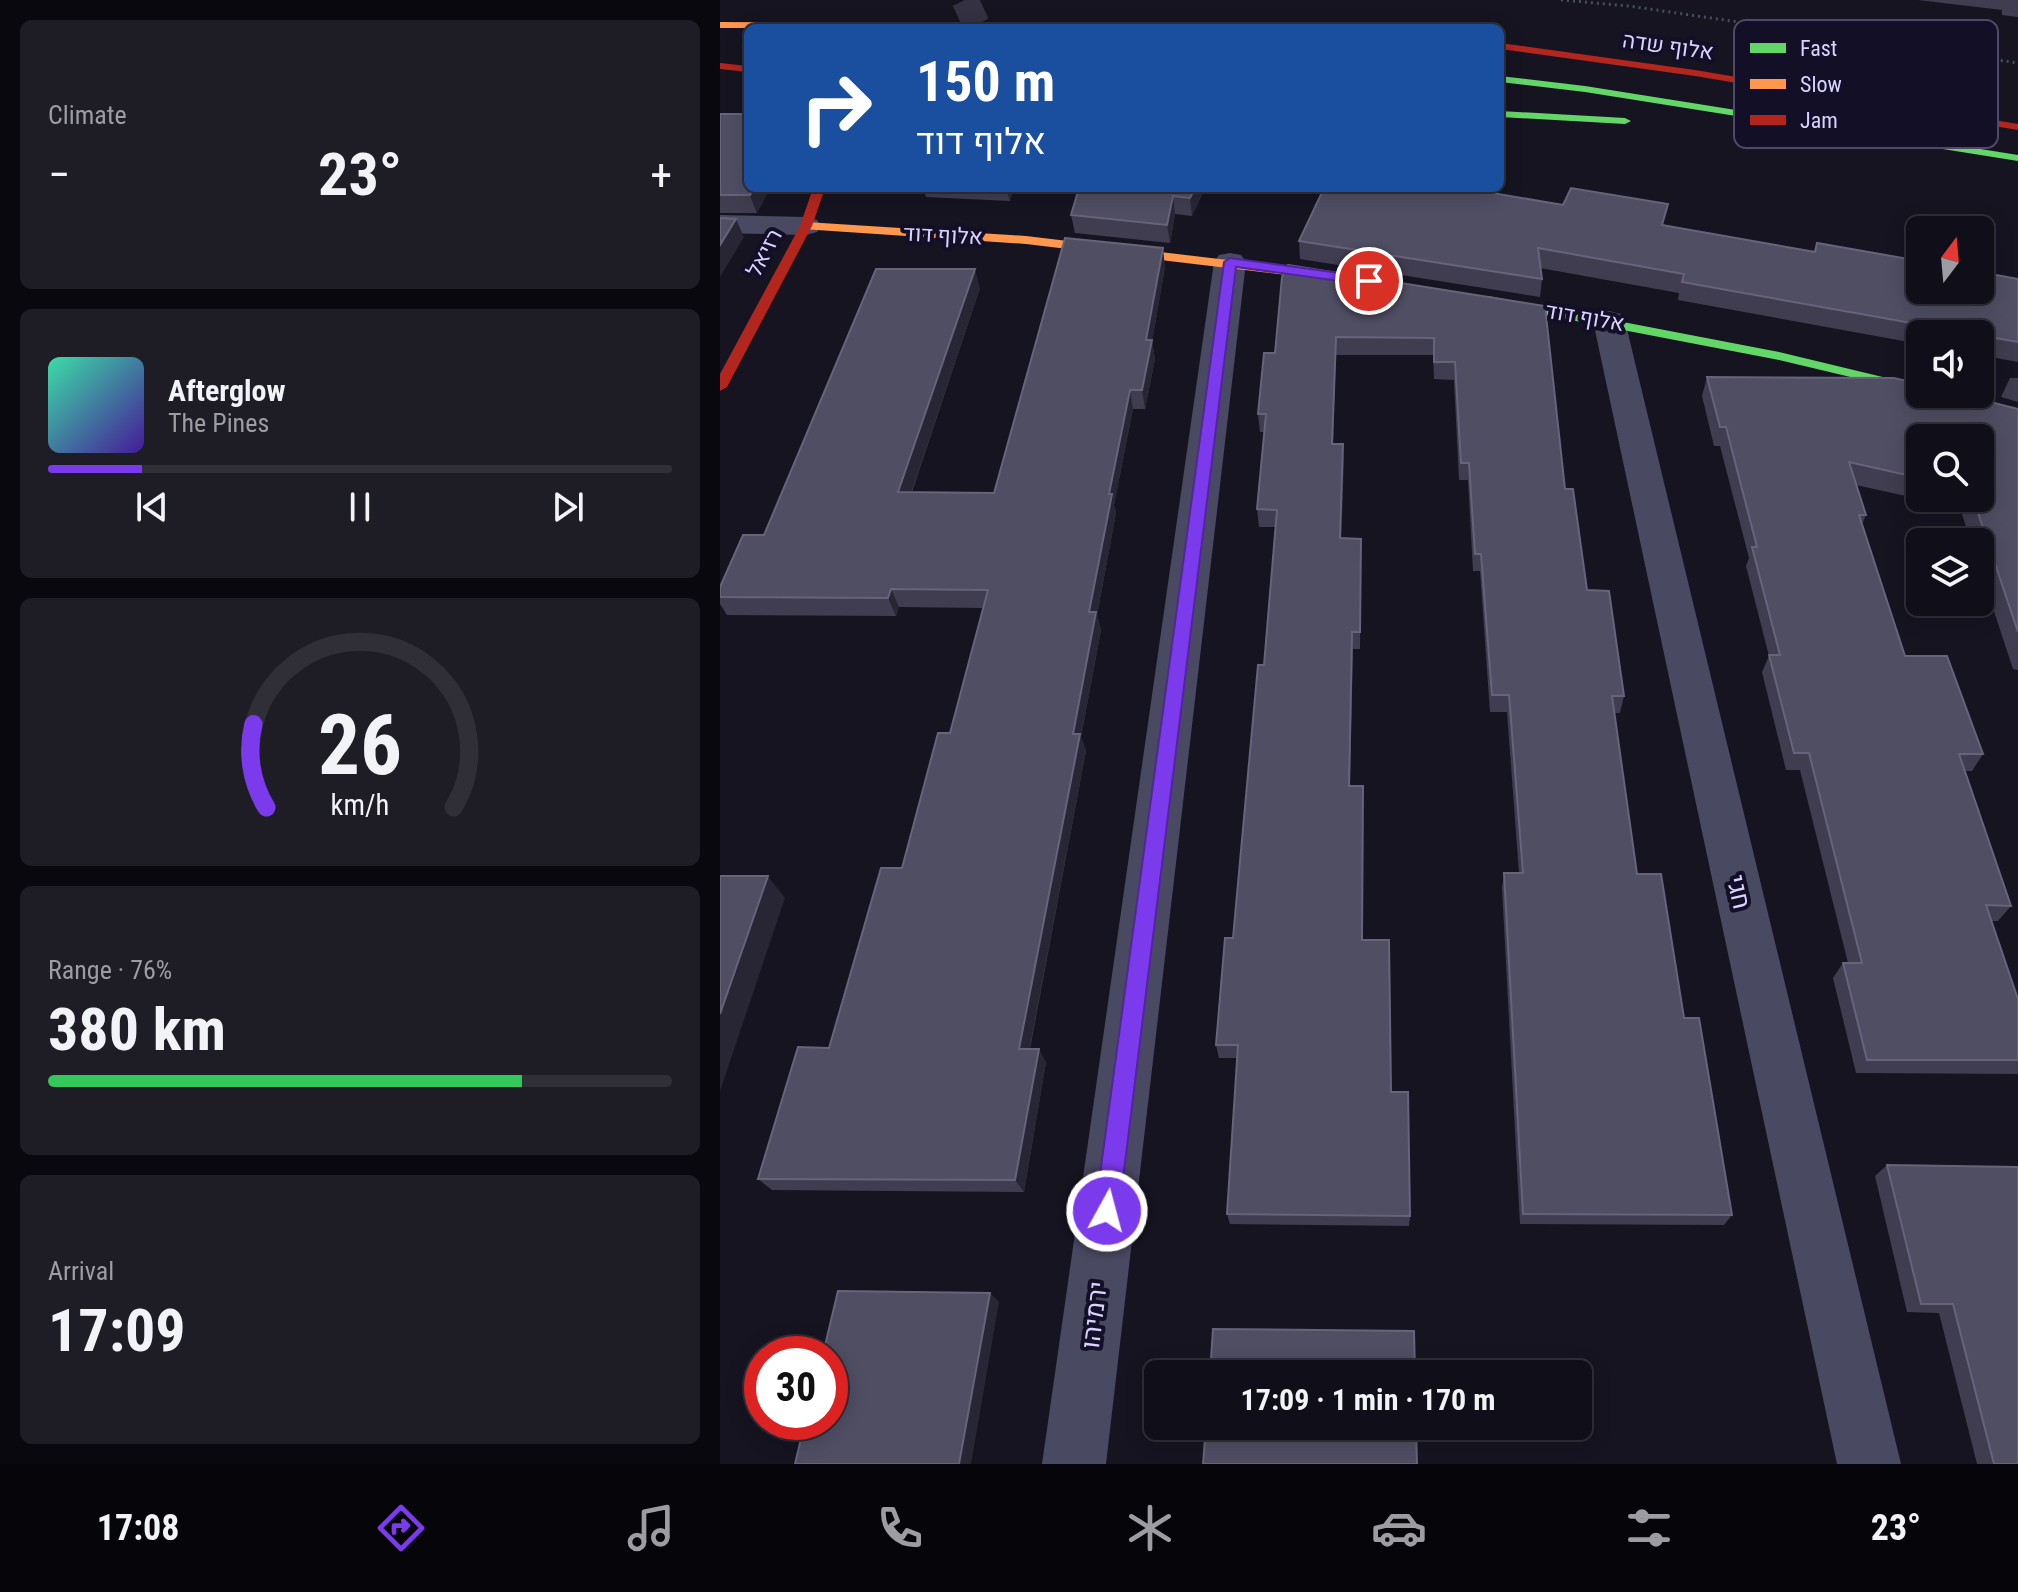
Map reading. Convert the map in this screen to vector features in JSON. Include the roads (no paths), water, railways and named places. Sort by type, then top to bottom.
[{"type":"main road","points":[[972,24],[982,3]]},
{"type":"main road","points":[[781,24],[930,24]]},
{"type":"main road","points":[[720,25],[744,25]]},
{"type":"main road","name":"אלוף שדה","points":[[1504,47],[1734,80]]},
{"type":"main road","points":[[720,53],[744,53]]},
{"type":"main road","points":[[720,66],[744,69]]},
{"type":"main road","points":[[1504,80],[1734,113]]},
{"type":"main road","points":[[1504,95],[1674,103]]},
{"type":"main road","points":[[1504,114],[1649,122]]},
{"type":"main road","points":[[1679,123],[1734,132]]},
{"type":"main road","name":"אלוף שדה","points":[[1998,124],[2018,127]]},
{"type":"main road","points":[[1834,148],[1877,155]]},
{"type":"main road","points":[[1955,148],[2018,158]]},
{"type":"main road","name":"רזיאל","points":[[720,387],[806,226],[818,192]]},
{"type":"main road","name":"רזיאל","points":[[806,226],[838,192]]},
{"type":"main road","name":"אלוף דוד","points":[[806,226],[1026,240],[1230,262],[1365,281]]},
{"type":"main road","name":"אלוף דוד","points":[[1471,297],[1779,356],[1906,387]]},
{"type":"street","name":"אלוף דוד","points":[[720,224],[806,226]]},
{"type":"street","name":"ירמיהו","points":[[1074,1464],[1230,262]]},
{"type":"street","name":"חגי","points":[[1609,321],[1869,1464]]},
{"type":"tunnel","points":[[965,0],[976,24]]}]
